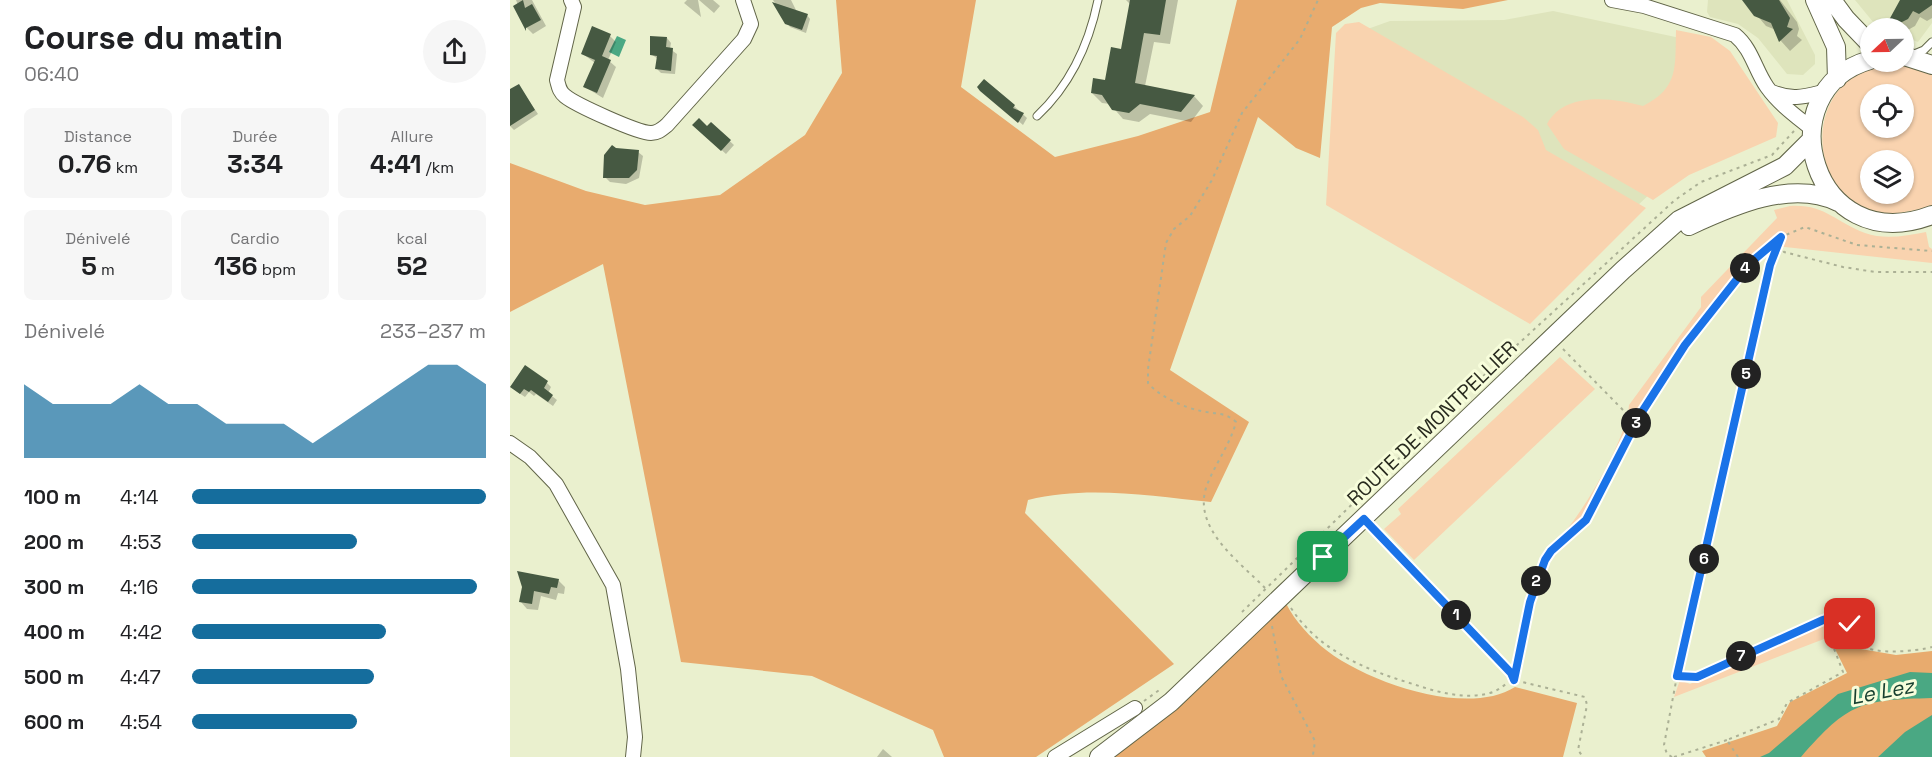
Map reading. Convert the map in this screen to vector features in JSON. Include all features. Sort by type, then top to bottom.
[{"type":"main road","points":[[1815,0],[1836,47],[1832,85]]},
{"type":"main road","points":[[1832,0],[1860,34]]},
{"type":"main road","points":[[1914,59],[1932,65]]},
{"type":"main road","points":[[1860,64],[1851,68],[1832,85],[1817,108],[1812,135],[1818,172],[1838,202],[1857,214],[1881,222],[1905,223],[1932,215]]},
{"type":"main road","name":"ROUTE DE MONTPELLIER","points":[[1099,757],[1171,702],[1679,220],[1704,205],[1785,166],[1812,135]]},
{"type":"main road","name":"ROUTE DE MONTPELLIER","points":[[1660,238],[1737,207],[1795,192],[1822,196],[1838,202]]},
{"type":"street","points":[[571,0],[574,7],[557,80],[559,90],[566,97],[600,114],[651,133],[660,131],[667,125],[744,39],[751,24],[749,11],[743,0]]},
{"type":"street","points":[[1612,0],[1644,6],[1728,31],[1745,46],[1770,92],[1812,135]]},
{"type":"street","points":[[1770,92],[1788,98],[1800,98],[1832,85]]},
{"type":"street","points":[[510,443],[530,457],[556,484],[613,585],[628,669],[635,737],[633,757]]},
{"type":"street","points":[[1055,757],[1135,708]]},
{"type":"lane","points":[[1037,116],[1073,71],[1092,26],[1098,0]]},
{"type":"lane","points":[[1914,54],[1921,52],[1932,42]]},
{"type":"path","points":[[1265,588],[1219,541],[1205,519],[1202,501],[1207,485],[1236,422],[1230,416],[1199,411],[1157,393],[1148,383],[1148,369],[1166,243],[1174,230],[1190,216],[1212,180],[1242,113],[1300,39],[1318,0]]},
{"type":"path","points":[[1514,680],[1530,602],[1545,560],[1551,551],[1586,520],[1640,415],[1685,345],[1749,264],[1781,237],[1805,227],[1857,244],[1932,251]]},
{"type":"path","points":[[1664,757],[1667,754],[1666,735],[1677,676],[1770,265],[1781,237]]},
{"type":"path","points":[[1779,245],[1784,252],[1843,267],[1875,272],[1932,272]]},
{"type":"path","points":[[1552,339],[1625,412]]},
{"type":"path","points":[[1364,519],[1511,673],[1514,680]]},
{"type":"path","points":[[1282,595],[1301,624],[1314,637],[1350,660],[1378,674],[1456,695],[1490,693],[1514,680],[1585,697],[1587,701],[1578,744],[1578,755],[1583,757]]},
{"type":"path","points":[[1261,616],[1274,627],[1281,676],[1315,741],[1313,755]]},
{"type":"path","points":[[1677,676],[1697,677],[1832,617],[1846,619],[1860,643],[1873,650],[1887,653],[1932,647]]},
{"type":"path","points":[[1667,754],[1673,757],[1727,740],[1779,719],[1787,703],[1843,672],[1823,620]]},
{"type":"path","points":[[1727,740],[1738,757]]},
{"type":"shaded area","points":[[836,0],[976,0],[961,87],[1055,157],[1138,136],[1210,112],[1237,0],[1508,0],[1463,9],[1380,3],[1361,8],[1332,27],[1320,158],[1296,148],[1258,117],[1170,370],[1249,422],[1211,502],[1119,493],[1073,493],[1028,500],[1025,513],[1174,664],[1036,757],[944,757],[933,730],[812,676],[681,662],[603,264],[510,312],[510,163],[586,191],[645,205],[720,195],[805,135],[842,73]]},
{"type":"shaded area","points":[[1708,0],[1787,0],[1815,55],[1815,64],[1803,75],[1787,74],[1758,38],[1738,24],[1710,17],[1707,12]]},
{"type":"shaded area","points":[[1855,0],[1932,0],[1932,23],[1918,42],[1914,41],[1914,18],[1870,18]]},
{"type":"shaded area","points":[[1553,11],[1699,42],[1653,191],[1526,310],[1348,36],[1390,21],[1504,20]]},
{"type":"shaded area","points":[[1359,22],[1523,117],[1538,130],[1546,150],[1646,208],[1530,324],[1326,205],[1336,33],[1345,24]]},
{"type":"shaded area","points":[[1676,30],[1711,37],[1730,51],[1778,123],[1776,137],[1689,175],[1653,200],[1564,149],[1547,124],[1555,113],[1577,102],[1604,99],[1643,106],[1655,99],[1669,84],[1673,75]]},
{"type":"shaded area","points":[[1914,68],[1932,74],[1932,205],[1905,212],[1872,212],[1847,198],[1830,175],[1823,146],[1825,117],[1838,90],[1863,72],[1914,72]]},
{"type":"shaded area","points":[[1802,206],[1821,211],[1855,229],[1872,235],[1895,237],[1926,232],[1929,247],[1932,249],[1932,263],[1785,247],[1761,247],[1688,339],[1642,408],[1583,522],[1569,533],[1567,529],[1585,504],[1614,452],[1627,418],[1629,405],[1701,307],[1701,297],[1777,218],[1774,210]]},
{"type":"shaded area","points":[[1560,357],[1595,389],[1414,560],[1384,529],[1401,514],[1398,509]]},
{"type":"shaded area","points":[[1282,595],[1298,623],[1321,646],[1362,672],[1387,683],[1443,697],[1470,699],[1494,696],[1515,687],[1577,703],[1563,757],[1099,757]]},
{"type":"shaded area","points":[[1834,620],[1829,637],[1674,697],[1680,680],[1690,684],[1799,633]]},
{"type":"shaded area","points":[[1834,620],[1848,625],[1861,649],[1896,655],[1932,651],[1932,757],[1706,757],[1702,751],[1777,726],[1790,702],[1847,673],[1829,637]]},
{"type":"water","points":[[617,36],[626,40],[619,57],[609,52]]},
{"type":"water","name":"Le Lez","points":[[1910,672],[1932,673],[1932,698],[1872,703],[1845,715],[1817,739],[1801,757],[1760,757],[1769,753],[1838,694]]},
{"type":"water","points":[[1932,715],[1932,757],[1878,757],[1905,732]]},
{"type":"building","points":[[523,0],[525,8],[532,4],[541,20],[526,28],[526,31],[513,6]]},
{"type":"building","points":[[1130,0],[1166,0],[1160,35],[1144,33],[1135,83],[1195,95],[1181,112],[1140,104],[1129,113],[1112,110],[1102,95],[1091,93],[1093,78],[1105,80],[1111,47],[1121,49]]},
{"type":"building","points":[[1742,0],[1779,0],[1790,18],[1787,27],[1793,29],[1779,42],[1771,23],[1754,16]]},
{"type":"building","points":[[1900,0],[1932,0],[1932,5],[1919,14],[1913,11],[1909,18],[1890,18]]},
{"type":"building","points":[[772,2],[808,14],[802,30],[785,24]]},
{"type":"building","points":[[592,26],[611,34],[602,56],[611,60],[597,93],[583,87],[595,60],[581,54]]},
{"type":"building","points":[[650,36],[667,37],[666,47],[673,48],[671,71],[655,69],[657,56],[650,55]]},
{"type":"building","points":[[984,79],[1015,105],[1013,108],[1024,113],[1018,123],[980,91],[977,87]]},
{"type":"building","points":[[519,84],[535,110],[510,126],[510,89]]},
{"type":"building","points":[[699,118],[707,126],[711,122],[731,140],[721,151],[692,125]]},
{"type":"building","points":[[612,145],[616,148],[639,150],[637,170],[629,178],[603,178],[604,155]]},
{"type":"building","points":[[525,365],[548,381],[544,388],[553,395],[548,402],[531,390],[529,392],[524,389],[520,394],[510,387]]},
{"type":"building","points":[[517,571],[559,579],[557,588],[551,587],[549,594],[534,591],[532,604],[519,602],[522,587]]},
{"type":"route","points":[[1323,557],[1364,519],[1511,673],[1514,680],[1530,602],[1545,560],[1551,551],[1586,520],[1640,415],[1685,345],[1749,264],[1781,237],[1770,265],[1677,676],[1697,677],[1770,642],[1832,617],[1846,619],[1850,624]]}]
